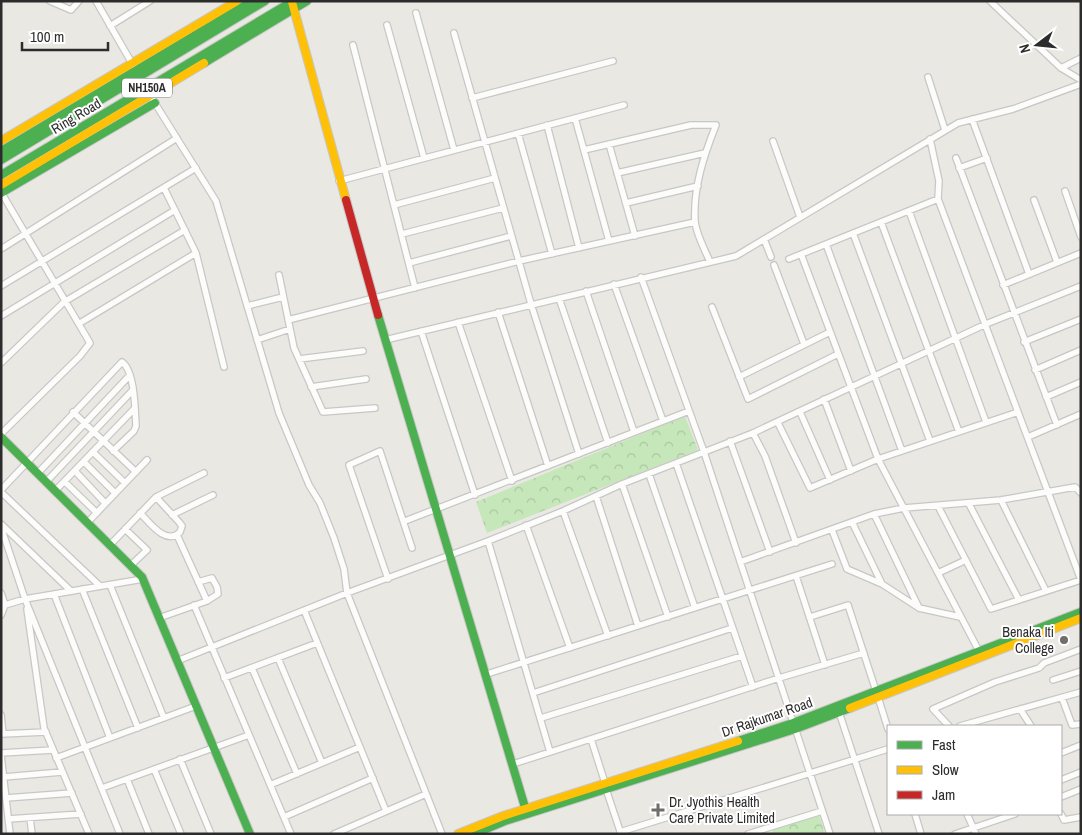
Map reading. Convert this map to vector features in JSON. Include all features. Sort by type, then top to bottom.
[{"type":"main road","points":[[1,151],[237,1]]},
{"type":"main road","points":[[1,141],[91,88],[134,67],[252,1]]},
{"type":"main road","name":"Ring Road","points":[[1,160],[265,1]]},
{"type":"main road","name":"Ring Road","points":[[1,175],[147,93],[293,4],[307,1]]},
{"type":"main road","points":[[293,4],[339,181],[373,300],[526,811]]},
{"type":"main road","points":[[1,185],[147,93]]},
{"type":"main road","points":[[1,192],[155,103]]},
{"type":"main road","points":[[1,436],[143,579],[250,834]]},
{"type":"main road","name":"Dr Rajkumar Road","points":[[794,726],[1081,612]]},
{"type":"main road","name":"Dr Rajkumar Road","points":[[980,653],[1081,618]]},
{"type":"main road","name":"Dr Rajkumar Road","points":[[458,834],[840,712],[877,694]]},
{"type":"main road","name":"Dr Rajkumar Road","points":[[474,834],[526,811]]},
{"type":"street","points":[[50,1],[71,10],[79,1]]},
{"type":"street","points":[[96,1],[140,78]]},
{"type":"street","points":[[110,26],[141,4],[150,1]]},
{"type":"street","points":[[990,1],[1061,68],[1081,80]]},
{"type":"street","points":[[416,13],[454,150]]},
{"type":"street","points":[[387,25],[424,158]]},
{"type":"street","points":[[454,33],[531,304],[579,454]]},
{"type":"street","points":[[353,45],[415,288]]},
{"type":"street","points":[[1061,68],[1081,58]]},
{"type":"street","points":[[472,98],[613,61]]},
{"type":"street","points":[[928,77],[945,130]]},
{"type":"street","points":[[385,340],[736,256],[958,123],[1013,109],[1081,84]]},
{"type":"street","points":[[147,93],[216,201],[279,413],[309,485],[320,503],[344,569],[347,593],[442,834]]},
{"type":"street","points":[[339,181],[624,105]]},
{"type":"street","points":[[575,118],[609,241]]},
{"type":"street","points":[[972,119],[1029,274]]},
{"type":"street","points":[[547,125],[579,248]]},
{"type":"street","points":[[584,150],[691,126],[716,125],[705,153],[698,186],[695,222],[710,262]]},
{"type":"street","points":[[518,133],[552,254]]},
{"type":"street","points":[[1,249],[177,138]]},
{"type":"street","points":[[930,139],[939,181],[938,199],[1081,580],[992,609],[938,506]]},
{"type":"street","points":[[773,141],[800,217]]},
{"type":"street","points":[[609,144],[635,236]]},
{"type":"street","points":[[617,173],[705,153]]},
{"type":"street","points":[[956,158],[1013,313],[1057,425]]},
{"type":"street","points":[[959,168],[987,158]]},
{"type":"street","points":[[1,286],[196,168]]},
{"type":"street","points":[[394,205],[495,178]]},
{"type":"street","points":[[626,203],[698,186]]},
{"type":"street","points":[[164,188],[196,254],[224,367]]},
{"type":"street","points":[[1065,191],[1081,237]]},
{"type":"street","points":[[1,192],[64,302],[80,323],[90,343],[80,356],[1,436]]},
{"type":"street","points":[[789,259],[938,199]]},
{"type":"street","points":[[1034,200],[1057,262]]},
{"type":"street","points":[[402,234],[503,208]]},
{"type":"street","points":[[1,316],[175,210]]},
{"type":"street","points":[[909,211],[986,422]]},
{"type":"street","points":[[288,320],[552,254],[695,222]]},
{"type":"street","points":[[881,222],[959,432]]},
{"type":"street","points":[[1,363],[64,302],[185,230]]},
{"type":"street","points":[[853,233],[930,441]]},
{"type":"street","points":[[409,263],[511,236]]},
{"type":"street","points":[[764,239],[771,257]]},
{"type":"street","points":[[826,244],[902,451]]},
{"type":"street","points":[[1003,285],[1081,253]]},
{"type":"street","points":[[80,323],[196,254]]},
{"type":"street","points":[[801,254],[878,459],[980,653]]},
{"type":"street","points":[[774,265],[804,344]]},
{"type":"street","points":[[278,275],[299,359],[323,412],[375,408]]},
{"type":"street","points":[[641,278],[704,452],[830,834]]},
{"type":"street","points":[[614,284],[663,421]]},
{"type":"street","points":[[177,661],[347,593],[451,556],[563,511],[622,484],[778,423],[824,398],[954,338],[1081,286]]},
{"type":"street","points":[[586,291],[634,432]]},
{"type":"street","points":[[247,306],[283,297]]},
{"type":"street","points":[[559,298],[608,443]]},
{"type":"street","points":[[712,307],[748,398],[838,354]]},
{"type":"street","points":[[498,312],[548,466]]},
{"type":"street","points":[[1024,342],[1081,319]]},
{"type":"street","points":[[458,322],[512,481]]},
{"type":"street","points":[[257,340],[290,329]]},
{"type":"street","points":[[422,331],[475,495]]},
{"type":"street","points":[[739,377],[830,332]]},
{"type":"street","points":[[1035,370],[1081,350]]},
{"type":"street","points":[[299,359],[363,351]]},
{"type":"street","points":[[100,586],[1,491],[73,412],[122,362],[127,366],[130,375],[135,408],[134,431],[113,451]]},
{"type":"street","points":[[38,474],[130,375]]},
{"type":"street","points":[[311,387],[366,379]]},
{"type":"street","points":[[1046,397],[1081,382]]},
{"type":"street","points":[[46,482],[132,391]]},
{"type":"street","points":[[824,398],[851,471]]},
{"type":"street","points":[[55,491],[135,408]]},
{"type":"street","points":[[406,521],[688,411]]},
{"type":"street","points":[[73,412],[136,472]]},
{"type":"street","points":[[800,412],[830,480]]},
{"type":"street","points":[[778,423],[810,488],[878,459],[1018,412]]},
{"type":"street","points":[[1028,437],[1081,414]]},
{"type":"street","points":[[753,433],[765,456],[796,543]]},
{"type":"street","points":[[730,441],[770,552]]},
{"type":"street","points":[[388,579],[349,465],[380,451],[406,521],[412,548]]},
{"type":"street","points":[[93,452],[125,483]]},
{"type":"street","points":[[87,523],[147,460]]},
{"type":"street","points":[[84,462],[115,493]]},
{"type":"street","points":[[676,463],[753,686]]},
{"type":"street","points":[[75,471],[105,503]]},
{"type":"street","points":[[110,545],[156,497],[204,473]]},
{"type":"street","points":[[649,474],[695,608]]},
{"type":"street","points":[[65,482],[96,513]]},
{"type":"street","points":[[622,484],[668,617]]},
{"type":"street","points":[[740,562],[874,514],[904,508],[1001,500],[1075,487],[1081,493]]},
{"type":"street","points":[[172,514],[213,495]]},
{"type":"street","points":[[596,496],[638,626]]},
{"type":"street","points":[[156,497],[182,526],[177,535]]},
{"type":"street","points":[[1001,500],[1046,591]]},
{"type":"street","points":[[969,504],[1019,600]]},
{"type":"street","points":[[563,511],[608,636]]},
{"type":"street","points":[[140,513],[165,536],[177,535]]},
{"type":"street","points":[[874,514],[919,608]]},
{"type":"street","points":[[852,522],[882,584]]},
{"type":"street","points":[[1,525],[71,591]]},
{"type":"street","points":[[1,525],[25,598],[120,834]]},
{"type":"street","points":[[526,525],[570,648]]},
{"type":"street","points":[[126,529],[147,550],[130,566]]},
{"type":"street","points":[[832,530],[847,569],[882,584],[919,608],[960,617]]},
{"type":"street","points":[[177,535],[206,601]]},
{"type":"street","points":[[488,541],[550,752]]},
{"type":"street","points":[[938,573],[966,560]]},
{"type":"street","points":[[486,674],[832,564]]},
{"type":"street","points":[[796,576],[825,665]]},
{"type":"street","points":[[159,618],[217,596],[217,587],[212,578],[198,582]]},
{"type":"street","points":[[5,605],[25,598],[143,579]]},
{"type":"street","points":[[110,585],[164,718]]},
{"type":"street","points":[[82,589],[138,728]]},
{"type":"street","points":[[1,593],[5,605],[1,615]]},
{"type":"street","points":[[54,594],[110,738]]},
{"type":"street","points":[[25,598],[46,732],[89,834],[84,834]]},
{"type":"street","points":[[194,605],[290,834]]},
{"type":"street","points":[[810,617],[848,605],[887,726]]},
{"type":"street","points":[[304,610],[386,811]]},
{"type":"street","points":[[533,692],[732,628]]},
{"type":"street","points":[[224,678],[317,643]]},
{"type":"street","points":[[948,725],[933,709],[995,682],[1039,668],[1044,663],[1081,649]]},
{"type":"street","points":[[513,764],[753,686],[864,653]]},
{"type":"street","points":[[541,718],[742,656]]},
{"type":"street","points":[[278,658],[322,763]]},
{"type":"street","points":[[252,668],[297,774]]},
{"type":"street","points":[[1053,680],[1081,671]]},
{"type":"street","points":[[963,725],[1081,692]]},
{"type":"street","points":[[1062,698],[1072,725],[1081,724]]},
{"type":"street","points":[[56,758],[196,706]]},
{"type":"street","points":[[1020,708],[1030,725]]},
{"type":"street","points":[[840,712],[879,834]]},
{"type":"street","points":[[1,715],[2,734],[46,732]]},
{"type":"street","points":[[980,720],[983,725]]},
{"type":"street","points":[[102,788],[249,735]]},
{"type":"street","points":[[591,738],[620,833],[809,772],[887,749]]},
{"type":"street","points":[[1062,753],[1081,744]]},
{"type":"street","points":[[270,785],[360,747]]},
{"type":"street","points":[[10,834],[1,754],[53,750]]},
{"type":"street","points":[[180,759],[211,834]]},
{"type":"street","points":[[154,769],[180,834]]},
{"type":"street","points":[[4,777],[62,772]]},
{"type":"street","points":[[1062,780],[1081,772]]},
{"type":"street","points":[[284,817],[373,778]]},
{"type":"street","points":[[127,779],[149,834]]},
{"type":"street","points":[[1062,797],[1081,789]]},
{"type":"street","points":[[6,798],[72,794]]},
{"type":"street","points":[[334,834],[426,794]]},
{"type":"street","points":[[748,834],[769,831],[822,810]]},
{"type":"street","points":[[8,819],[81,814]]},
{"type":"street","points":[[915,815],[921,834]]},
{"type":"street","points":[[967,815],[975,831]]},
{"type":"street","points":[[955,834],[975,831],[1013,815]]},
{"type":"street","points":[[1062,815],[1064,820],[1081,817]]},
{"type":"street","points":[[30,818],[32,834]]},
{"type":"green space","points":[[685,416],[698,450],[487,533],[476,502]]},
{"type":"green space","points":[[819,815],[825,834],[773,834],[772,830]]},
{"type":"traffic: fast","points":[[1,151],[252,1]]},
{"type":"traffic: fast","points":[[1,160],[265,1]]},
{"type":"traffic: fast","points":[[1,175],[293,1]]},
{"type":"traffic: fast","points":[[204,63],[307,1]]},
{"type":"traffic: fast","points":[[1,193],[155,103]]},
{"type":"traffic: fast","points":[[378,315],[527,814]]},
{"type":"traffic: fast","points":[[1,437],[142,577],[250,834]]},
{"type":"traffic: fast","points":[[738,741],[793,723],[1081,612]]},
{"type":"traffic: fast","points":[[474,834],[505,821],[795,729],[850,708]]},
{"type":"traffic: slow","points":[[1,141],[237,1]]},
{"type":"traffic: slow","points":[[292,2],[346,200]]},
{"type":"traffic: slow","points":[[1,185],[204,63]]},
{"type":"traffic: slow","points":[[850,708],[1081,618]]},
{"type":"traffic: slow","points":[[458,834],[503,816],[738,741]]},
{"type":"traffic: jam","points":[[346,200],[378,315]]},
{"type":"place","name":"Benaka Iti College","points":[[1064,640]]},
{"type":"place","name":"Dr. Jyothis Health Care Private Limited","points":[[658,810]]}]
